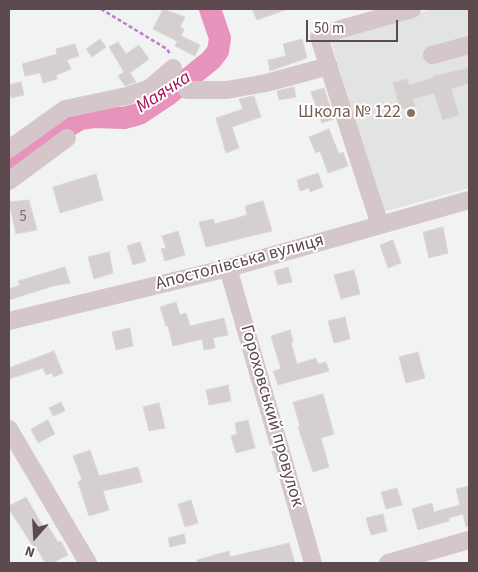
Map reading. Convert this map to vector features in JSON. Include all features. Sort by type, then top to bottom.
[{"type":"street","points":[[380,225],[319,37],[340,29],[412,9]]},
{"type":"street","points":[[432,55],[469,45]]},
{"type":"street","points":[[187,90],[227,90],[266,83],[329,66]]},
{"type":"street","points":[[9,149],[65,109],[127,96],[150,88],[173,68]]},
{"type":"street","points":[[9,181],[67,138]]},
{"type":"street","name":"Апостолівська вулиця","points":[[9,321],[228,268],[469,200]]},
{"type":"street","name":"Гороховський провулок","points":[[228,268],[313,563]]},
{"type":"street","points":[[9,429],[88,563]]},
{"type":"street","points":[[388,563],[469,540]]},
{"type":"path","points":[[101,9],[167,49],[173,59],[173,68]]},
{"type":"shaded area","name":"Школа № 122","points":[[433,9],[469,9],[469,188],[383,212],[330,38]]},
{"type":"building","points":[[163,9],[185,17],[180,27],[184,29],[181,36],[200,45],[195,56],[175,46],[177,41],[153,29]]},
{"type":"building","points":[[252,9],[285,9],[285,10],[257,20]]},
{"type":"building","points":[[100,39],[106,47],[92,57],[86,49]]},
{"type":"building","points":[[302,39],[307,58],[270,71],[268,60],[286,56],[283,44]]},
{"type":"building","points":[[118,42],[126,54],[139,45],[149,59],[130,73],[136,82],[125,86],[118,76],[124,72],[109,47]]},
{"type":"building","points":[[75,44],[79,56],[67,60],[71,69],[56,75],[57,79],[43,83],[40,73],[25,76],[22,64],[57,54],[56,49]]},
{"type":"building","points":[[469,68],[469,83],[451,89],[459,115],[443,120],[434,93],[413,99],[415,106],[400,109],[393,83],[407,79],[409,85],[433,78],[433,76]]},
{"type":"building","points":[[21,82],[24,95],[11,98],[9,85]]},
{"type":"building","points":[[294,87],[296,97],[279,100],[277,91]]},
{"type":"building","points":[[324,88],[334,119],[322,123],[311,92]]},
{"type":"building","points":[[254,96],[261,117],[232,127],[239,148],[226,153],[216,118],[243,109],[239,99]]},
{"type":"building","points":[[329,129],[339,154],[343,152],[348,166],[328,173],[320,151],[316,153],[309,137]]},
{"type":"building","points":[[318,173],[323,187],[310,192],[309,188],[300,191],[297,180]]},
{"type":"building","points":[[96,174],[103,200],[60,213],[53,187]]},
{"type":"building","points":[[29,200],[37,230],[16,234],[9,202]]},
{"type":"building","points":[[263,201],[272,231],[206,247],[199,222],[213,219],[215,224],[247,215],[245,206]]},
{"type":"building","points":[[443,227],[448,253],[429,258],[423,232]]},
{"type":"building","points":[[178,231],[185,255],[165,261],[161,249],[166,248],[162,236]]},
{"type":"building","points":[[393,240],[401,263],[388,268],[380,245]]},
{"type":"building","points":[[140,242],[146,261],[133,265],[127,246]]},
{"type":"building","points":[[109,252],[113,273],[94,279],[88,257]]},
{"type":"building","points":[[65,267],[70,283],[53,286],[9,300],[9,289],[20,285],[18,281]]},
{"type":"building","points":[[288,267],[292,282],[278,285],[274,271]]},
{"type":"building","points":[[354,270],[360,294],[341,299],[334,275]]},
{"type":"building","points":[[176,302],[180,315],[186,313],[190,326],[224,318],[228,335],[213,338],[215,348],[204,350],[202,339],[173,346],[168,326],[166,326],[160,307]]},
{"type":"building","points":[[345,317],[350,339],[334,343],[328,321]]},
{"type":"building","points":[[130,328],[133,346],[116,350],[112,332]]},
{"type":"building","points":[[290,330],[293,342],[291,343],[297,364],[316,358],[318,364],[326,362],[329,371],[278,385],[273,371],[281,369],[271,336]]},
{"type":"building","points":[[54,351],[63,373],[54,377],[52,373],[46,375],[43,368],[9,379],[9,368]]},
{"type":"building","points":[[418,352],[425,378],[406,383],[399,357]]},
{"type":"building","points":[[228,385],[231,401],[209,405],[206,390]]},
{"type":"building","points":[[323,394],[334,434],[321,438],[329,467],[313,472],[298,427],[300,427],[293,402]]},
{"type":"building","points":[[61,402],[65,411],[53,416],[49,408]]},
{"type":"building","points":[[159,403],[165,428],[149,431],[143,407]]},
{"type":"building","points":[[48,420],[55,434],[38,443],[31,429]]},
{"type":"building","points":[[248,420],[255,448],[236,453],[231,436],[237,434],[235,423]]},
{"type":"building","points":[[90,450],[99,476],[138,467],[142,482],[103,491],[109,510],[89,516],[78,482],[82,480],[73,456]]},
{"type":"building","points":[[469,486],[469,526],[466,527],[463,514],[449,518],[449,521],[418,530],[412,509],[432,503],[434,512],[460,505],[456,489]]},
{"type":"building","points":[[397,488],[402,505],[386,509],[381,492]]},
{"type":"building","points":[[26,497],[44,528],[47,525],[58,542],[61,541],[68,555],[52,563],[45,563],[38,550],[36,551],[9,509],[9,506]]},
{"type":"building","points":[[191,500],[198,523],[185,527],[178,504]]},
{"type":"building","points":[[383,514],[387,531],[371,535],[366,518]]},
{"type":"building","points":[[184,534],[186,543],[170,547],[168,538]]},
{"type":"building","points":[[289,543],[295,563],[197,563],[197,560],[229,551],[230,557]]},
{"type":"waterway","name":"Маячка","points":[[9,162],[80,119],[94,117],[124,118],[139,114],[169,94],[211,60],[218,51],[220,38],[210,9]]},
{"type":"place","name":"Школа № 122","points":[[411,113]]}]
